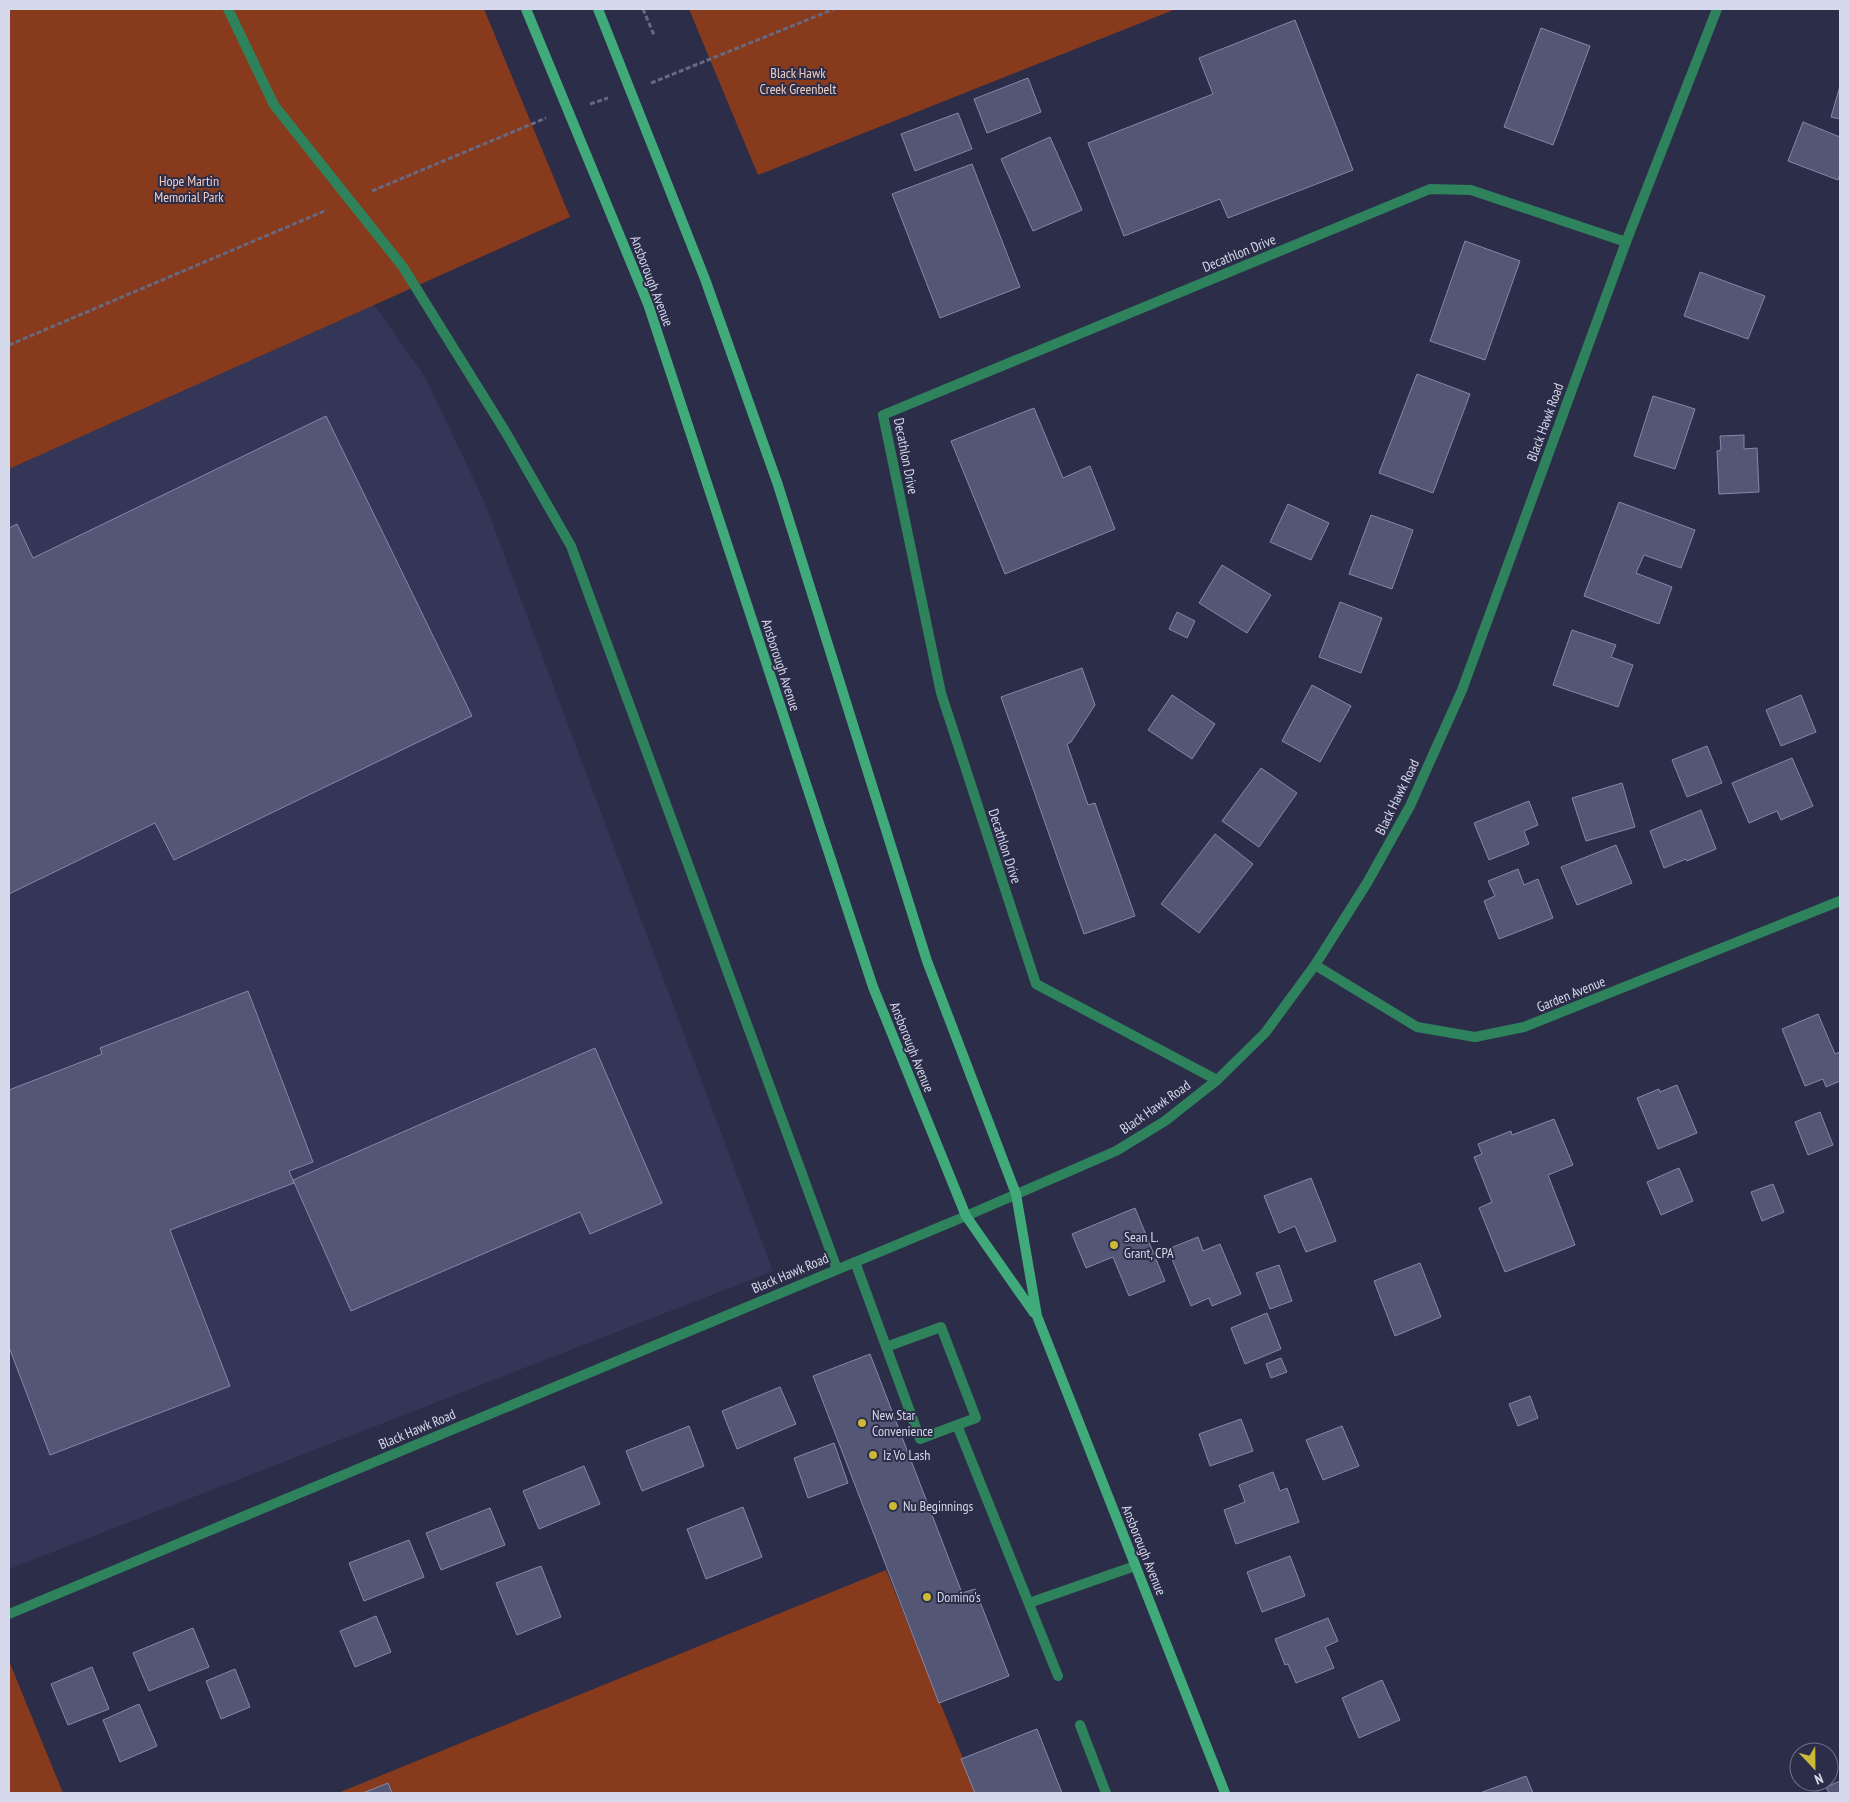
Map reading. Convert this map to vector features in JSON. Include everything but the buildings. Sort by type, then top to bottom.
[{"type":"main road","name":"Ansborough Avenue","points":[[526,9],[648,304],[873,987],[966,1216],[1037,1316]]},
{"type":"main road","name":"Ansborough Avenue","points":[[598,9],[705,279],[778,485],[927,961],[1016,1194],[1037,1316],[1226,1793]]},
{"type":"street","points":[[228,9],[274,105],[403,267],[505,431],[571,546],[837,1269]]},
{"type":"street","name":"Black Hawk Road","points":[[9,1614],[966,1216],[1116,1151],[1165,1121],[1217,1080],[1264,1033],[1315,965],[1367,883],[1410,806],[1462,690],[1626,242],[1717,9]]},
{"type":"street","name":"Decathlon Drive","points":[[1217,1080],[1036,984],[941,693],[883,415],[1430,189],[1471,190],[1626,242]]},
{"type":"street","name":"Garden Avenue","points":[[1315,965],[1417,1027],[1475,1037],[1524,1027],[1840,901]]},
{"type":"street","points":[[855,1262],[886,1348],[920,1439],[976,1418],[941,1327],[886,1348]]},
{"type":"street","points":[[957,1425],[1058,1676]]},
{"type":"street","points":[[1029,1603],[1135,1566]]},
{"type":"street","points":[[1080,1725],[1106,1793]]},
{"type":"path","points":[[643,9],[654,35]]},
{"type":"path","points":[[9,345],[531,124],[631,91],[834,9]]},
{"type":"shaded area","points":[[374,305],[425,377],[484,501],[773,1271],[9,1569],[9,469]]},
{"type":"green space","name":"Hope Martin Memorial Park","points":[[9,9],[484,9],[570,217],[9,469]]},
{"type":"green space","name":"Black Hawk Creek Greenbelt","points":[[689,9],[1176,9],[758,175]]},
{"type":"green space","points":[[886,1570],[977,1793],[338,1793]]},
{"type":"green space","points":[[9,1661],[63,1793],[9,1793]]},
{"type":"place","name":"Sean L. Grant, CPA","points":[[1114,1245]]},
{"type":"place","name":"New Star Convenience","points":[[862,1423]]},
{"type":"place","name":"Iz Vo Lash","points":[[873,1455]]},
{"type":"place","name":"Nu Beginnings","points":[[893,1506]]},
{"type":"place","name":"Domino's","points":[[927,1597]]}]
